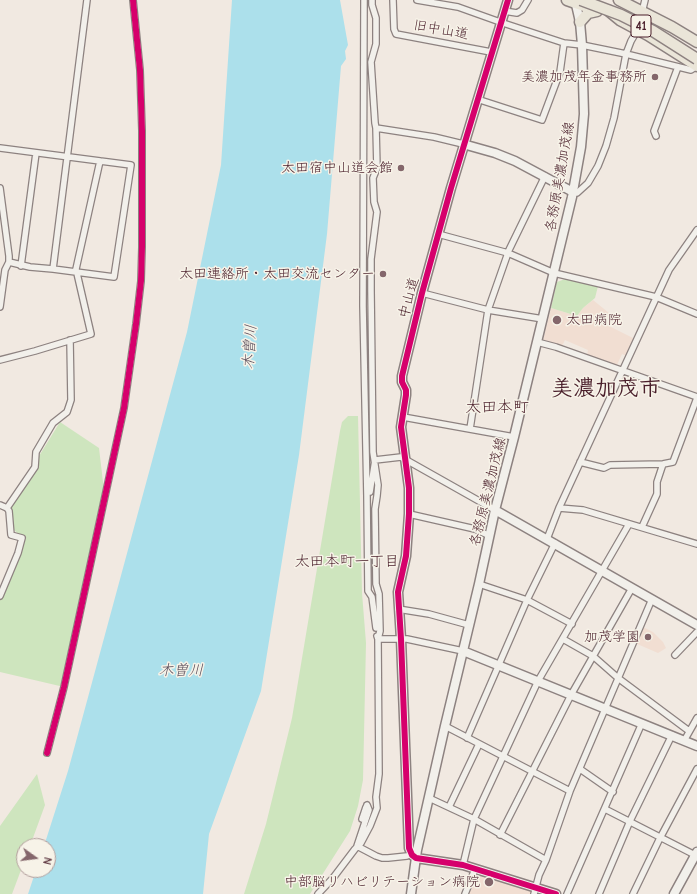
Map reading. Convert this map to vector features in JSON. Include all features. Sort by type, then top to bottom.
[{"type":"highway","name":"41","points":[[574,0],[621,15],[646,28],[672,42],[694,63]]},
{"type":"highway","points":[[574,0],[638,29],[694,63]]},
{"type":"highway","name":"41","points":[[589,0],[616,10],[647,25],[694,63]]},
{"type":"highway","points":[[592,0],[620,20]]},
{"type":"highway","points":[[619,0],[672,27],[697,42]]},
{"type":"highway","points":[[580,22],[588,13],[597,10]]},
{"type":"street","points":[[52,269],[88,0]]},
{"type":"street","points":[[47,753],[64,687],[124,408],[141,281],[142,131],[140,70],[133,0]]},
{"type":"street","points":[[318,894],[361,843],[370,826],[377,808],[376,797],[380,774],[378,639],[372,597],[368,591],[363,306],[364,0]]},
{"type":"street","points":[[372,0],[376,18],[376,44],[371,62],[374,123],[376,128],[377,168],[374,178],[374,202],[377,212],[371,259],[370,291],[373,444],[378,485],[375,509],[376,584],[379,594],[380,631],[378,639]]},
{"type":"street","name":"旧中山道","points":[[393,0],[394,30],[396,34],[491,52]]},
{"type":"street","points":[[417,0],[458,7],[564,43],[626,54],[678,67],[694,63]]},
{"type":"street","name":"中山道","points":[[416,858],[412,855],[409,848],[401,639],[398,609],[398,592],[406,556],[409,514],[409,488],[402,439],[402,417],[406,395],[405,386],[402,382],[402,376],[422,292],[463,144],[508,0]]},
{"type":"street","points":[[522,10],[524,0]]},
{"type":"street","points":[[504,11],[517,13],[522,10],[528,0]]},
{"type":"street","name":"各務原美濃加茂線","points":[[412,890],[416,858],[445,726],[495,510],[573,192],[581,147],[584,114],[580,22],[574,0]]},
{"type":"street","points":[[376,128],[434,137],[504,156],[577,193],[588,183],[606,146],[614,118],[626,54],[638,29],[645,0]]},
{"type":"street","points":[[478,99],[542,120],[560,72],[564,43]]},
{"type":"street","points":[[656,136],[654,131],[678,67]]},
{"type":"street","points":[[0,148],[131,165],[114,277],[21,266],[9,262]]},
{"type":"street","points":[[21,266],[36,153]]},
{"type":"street","points":[[0,360],[91,334],[78,272],[76,269],[100,161]]},
{"type":"street","points":[[470,429],[488,310],[508,253],[545,176]]},
{"type":"street","points":[[0,188],[9,256],[9,262],[5,270],[0,306]]},
{"type":"street","points":[[547,539],[559,508],[669,270],[697,230]]},
{"type":"street","points":[[438,234],[508,253],[554,273],[656,297],[697,314]]},
{"type":"street","points":[[422,292],[488,310],[543,319]]},
{"type":"street","points":[[0,596],[22,541],[22,538],[11,535],[7,508],[34,467],[36,452],[52,423],[67,412],[71,400],[70,340]]},
{"type":"street","points":[[537,342],[556,347],[697,398],[673,462],[663,464],[610,465],[604,468],[580,462]]},
{"type":"street","points":[[402,417],[514,437]]},
{"type":"street","points":[[375,460],[401,457],[405,459],[697,625]]},
{"type":"street","points":[[367,498],[370,494],[375,460]]},
{"type":"street","points":[[642,527],[657,494],[657,482],[663,464]]},
{"type":"street","points":[[0,505],[7,508]]},
{"type":"street","points":[[559,508],[583,510],[697,544]]},
{"type":"street","points":[[409,514],[475,529],[490,536]]},
{"type":"street","points":[[463,865],[474,819],[538,681],[629,524]]},
{"type":"street","points":[[467,738],[527,600],[555,543]]},
{"type":"street","points":[[479,584],[527,600],[572,624]]},
{"type":"street","points":[[500,835],[571,694],[632,588]]},
{"type":"street","points":[[535,891],[570,791],[652,600]]},
{"type":"street","points":[[398,609],[429,614],[469,625]]},
{"type":"street","points":[[675,655],[697,632]]},
{"type":"street","points":[[378,639],[407,639],[463,650],[697,746]]},
{"type":"street","points":[[563,639],[593,656],[618,678],[689,731]]},
{"type":"street","points":[[684,741],[697,718]]},
{"type":"street","points":[[567,894],[642,723]]},
{"type":"street","points":[[445,726],[570,791]]},
{"type":"street","points":[[599,894],[630,821],[672,735]]},
{"type":"street","points":[[449,807],[479,744]]},
{"type":"street","points":[[580,769],[613,792]]},
{"type":"street","points":[[633,894],[697,769]]},
{"type":"street","points":[[429,798],[474,819],[546,860]]},
{"type":"street","points":[[357,846],[369,810],[367,805],[362,819]]},
{"type":"street","points":[[605,808],[661,838],[696,854],[674,894]]},
{"type":"street","points":[[357,846],[382,858],[407,856]]},
{"type":"street","points":[[416,858],[463,865],[535,891],[556,894]]},
{"type":"street","points":[[465,894],[475,869]]},
{"type":"street","points":[[412,890],[417,894]]},
{"type":"shaded area","points":[[593,300],[609,313],[605,324],[635,339],[627,356],[622,354],[616,367],[587,355],[588,350],[565,340],[562,346],[543,341],[551,308],[577,316],[583,308]]},
{"type":"shaded area","name":"加茂学園","points":[[643,627],[653,632],[663,642],[666,648],[658,653],[635,643]]},
{"type":"shaded area","name":"中部脳リハビリテーション病院","points":[[477,873],[532,890],[532,894],[466,894],[474,875]]},
{"type":"green space","points":[[565,279],[598,286],[595,298],[583,308],[577,316],[551,308],[557,282]]},
{"type":"green space","points":[[348,416],[358,416],[362,593],[366,643],[363,780],[358,806],[350,831],[310,894],[244,894],[266,824],[292,718],[340,431],[342,422]]},
{"type":"green space","points":[[60,422],[99,448],[105,499],[64,687],[0,672],[0,596],[24,539],[14,530],[7,508]]},
{"type":"green space","points":[[37,774],[45,805],[33,838],[16,838],[16,878],[18,878],[12,894],[0,894],[0,826]]},
{"type":"water","name":"木曽川","points":[[232,0],[340,0],[348,45],[345,51],[346,59],[341,66],[327,234],[299,455],[261,691],[209,834],[203,894],[28,894],[33,878],[56,878],[56,838],[47,838],[68,771],[187,332],[221,165]]},
{"type":"cycle path","points":[[47,753],[64,687],[124,408],[141,281],[142,131],[140,70],[133,0]]},
{"type":"cycle path","points":[[508,0],[451,188],[422,293],[402,376],[402,382],[406,390],[406,395],[401,427],[409,488],[409,514],[406,556],[398,592],[409,848],[412,855],[416,858],[463,865],[556,894]]},
{"type":"place","name":"美濃加茂年金事務所","points":[[655,77]]},
{"type":"place","name":"太田宿中山道会館","points":[[401,168]]},
{"type":"place","name":"太田連絡所・太田交流センター","points":[[383,274]]},
{"type":"place","name":"太田病院","points":[[557,320]]},
{"type":"place","name":"加茂学園","points":[[648,637]]},
{"type":"place","name":"中部脳リハビリテーション病院","points":[[489,882]]},
{"type":"district","name":"美濃加茂市","points":[[606,389]]},
{"type":"district","name":"太田本町","points":[[497,407]]},
{"type":"district","name":"太田本町一丁目","points":[[347,562]]}]
